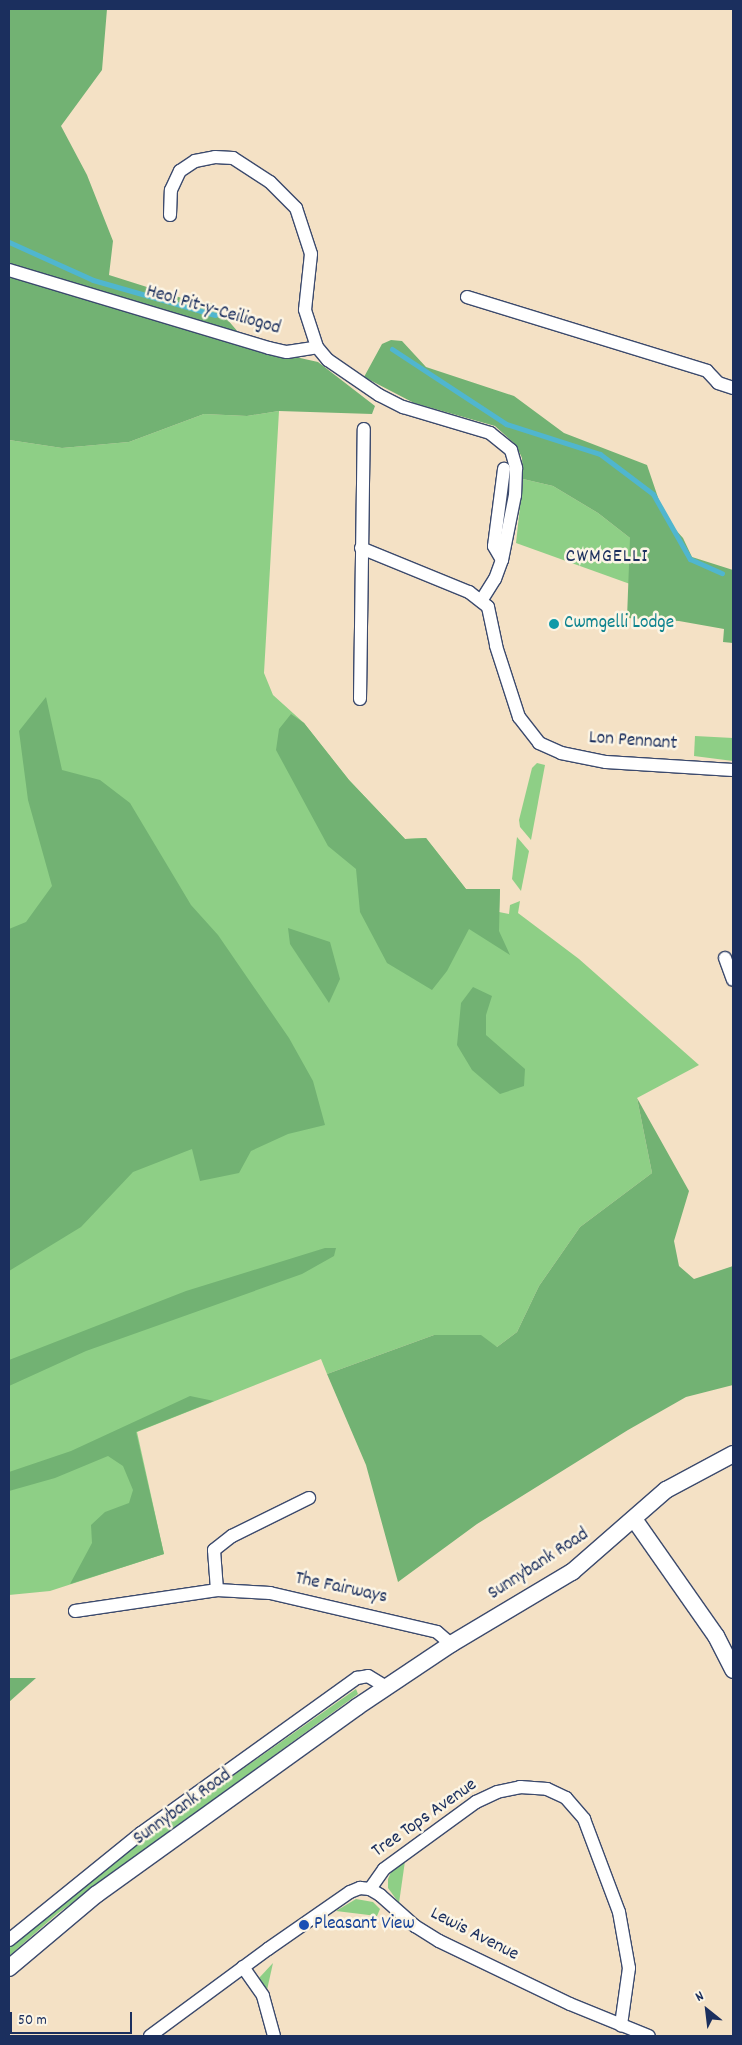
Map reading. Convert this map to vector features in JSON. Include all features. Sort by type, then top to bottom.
[{"type":"street","points":[[170,214],[174,184],[180,171],[195,161],[215,157],[233,158],[270,182],[296,208],[306,231],[310,254],[305,310],[317,347],[334,365],[379,395],[403,407],[490,434],[511,450],[516,468],[515,496],[502,560],[496,579],[481,601],[469,592],[361,548]]},
{"type":"street","name":"Heol Pit-y-Ceiliogod","points":[[9,270],[269,348],[287,352],[317,347]]},
{"type":"street","points":[[467,297],[707,371],[718,383],[733,388]]},
{"type":"street","points":[[360,698],[364,429]]},
{"type":"street","points":[[502,560],[494,546],[504,469]]},
{"type":"street","name":"Lon Pennant","points":[[481,601],[488,607],[496,646],[519,717],[539,743],[561,753],[606,762],[733,770]]},
{"type":"street","points":[[725,958],[730,984]]},
{"type":"street","name":"Sunnybank Road","points":[[9,1968],[97,1894],[386,1687],[451,1644],[572,1572],[666,1490],[733,1454]]},
{"type":"street","points":[[217,1590],[214,1550],[232,1536],[310,1498]]},
{"type":"street","points":[[634,1519],[716,1636],[733,1670]]},
{"type":"street","name":"The Fairways","points":[[75,1611],[217,1590],[270,1593],[393,1620],[437,1632],[451,1644]]},
{"type":"street","name":"Sunnybank Road","points":[[9,1940],[133,1840],[357,1678],[368,1676],[386,1687]]},
{"type":"street","name":"Tree Tops Avenue","points":[[370,1888],[384,1869],[476,1802],[497,1792],[520,1787],[547,1789],[566,1798],[584,1819],[619,1912],[629,1968],[621,2025]]},
{"type":"street","points":[[150,2036],[243,1967],[350,1892],[370,1888]]},
{"type":"street","name":"Lewis Avenue","points":[[370,1888],[415,1926],[439,1941],[570,2004],[649,2036]]},
{"type":"street","points":[[243,1967],[263,1996],[274,2036]]},
{"type":"green space","points":[[9,9],[107,9],[102,70],[61,126],[87,175],[113,241],[109,275],[188,300],[214,304],[251,347],[318,362],[375,406],[372,414],[279,411],[247,416],[204,414],[129,442],[62,448],[9,440]]},
{"type":"green space","points":[[391,340],[402,341],[426,367],[514,396],[564,433],[647,465],[665,518],[683,538],[692,557],[733,570],[733,643],[723,642],[724,629],[679,621],[627,618],[630,538],[598,513],[553,486],[523,479],[522,458],[516,445],[495,426],[414,403],[364,377],[382,344]]},
{"type":"green space","points":[[279,411],[264,673],[273,695],[304,723],[349,780],[405,839],[426,838],[466,889],[500,889],[499,912],[509,914],[510,905],[520,901],[518,913],[579,959],[699,1065],[637,1098],[652,1173],[580,1227],[539,1286],[517,1332],[497,1347],[434,1335],[327,1374],[321,1359],[137,1432],[164,1554],[50,1591],[9,1595],[9,440],[62,448],[129,442],[204,414],[247,416]]},
{"type":"green space","points":[[523,479],[553,486],[598,513],[630,538],[630,584],[516,543]]},
{"type":"green space","points":[[46,697],[62,770],[100,780],[130,803],[191,905],[218,935],[289,1038],[313,1081],[325,1125],[288,1134],[251,1151],[239,1173],[200,1181],[192,1149],[133,1172],[81,1227],[9,1271],[9,929],[26,922],[52,886],[28,800],[19,731]]},
{"type":"green space","points":[[291,714],[304,723],[349,780],[405,839],[426,838],[466,889],[500,889],[499,931],[510,955],[469,929],[447,971],[432,990],[387,963],[360,912],[356,869],[328,846],[276,750],[279,729]]},
{"type":"green space","points":[[695,736],[733,738],[733,761],[694,756]]},
{"type":"green space","points":[[537,763],[545,765],[531,840],[520,827],[519,820],[532,768]]},
{"type":"green space","points":[[517,837],[529,851],[521,891],[512,879]]},
{"type":"green space","points":[[288,928],[330,942],[340,979],[329,1003],[290,944]]},
{"type":"green space","points":[[473,987],[492,996],[486,1015],[486,1035],[525,1069],[524,1086],[500,1094],[472,1070],[457,1045],[461,1003]]},
{"type":"green space","points":[[637,1098],[689,1191],[674,1241],[679,1266],[694,1279],[733,1266],[733,1385],[686,1397],[628,1430],[477,1524],[398,1582],[366,1465],[327,1374],[434,1335],[481,1335],[497,1347],[517,1332],[539,1286],[580,1227],[652,1173]]},
{"type":"green space","points":[[325,1248],[336,1248],[334,1256],[302,1274],[86,1351],[9,1386],[9,1360],[186,1291]]},
{"type":"green space","points":[[190,1396],[214,1401],[136,1432],[164,1554],[70,1584],[92,1543],[91,1525],[105,1512],[129,1503],[133,1490],[123,1466],[108,1456],[55,1478],[9,1491],[9,1472],[71,1451]]},
{"type":"green space","points":[[9,1678],[36,1678],[9,1702]]},
{"type":"green space","points":[[356,1689],[358,1694],[57,1914],[9,1956],[9,1946],[102,1868]]},
{"type":"green space","points":[[405,1861],[399,1903],[388,1888],[388,1879],[391,1872]]},
{"type":"green space","points":[[356,1899],[373,1902],[380,1909],[377,1916],[336,1911]]},
{"type":"green space","points":[[273,1963],[267,1990],[259,1978]]},
{"type":"waterway","points":[[9,242],[93,280],[215,315]]},
{"type":"waterway","points":[[392,349],[506,424],[600,454],[653,494],[690,559],[722,573]]},
{"type":"place","name":"Cwmgelli Lodge","points":[[554,624]]},
{"type":"place","name":"Pleasant View","points":[[304,1925]]},
{"type":"district","name":"CWMGELLI","points":[[607,557]]}]
